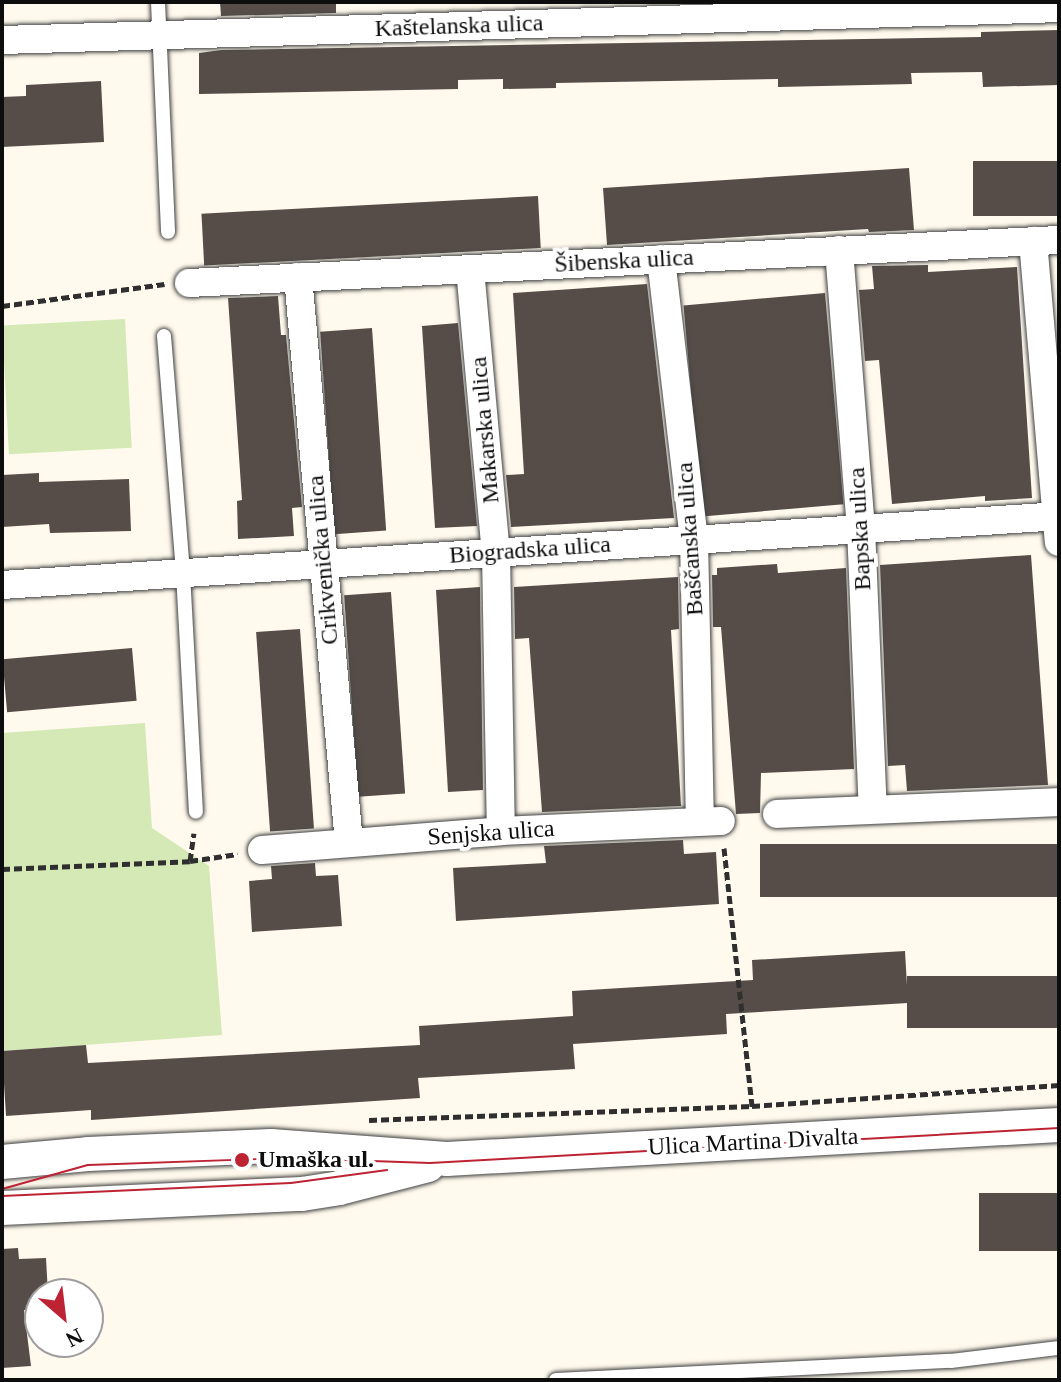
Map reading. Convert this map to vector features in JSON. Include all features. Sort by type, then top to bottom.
[{"type":"street","name":"Kaštelanska ulica","points":[[2,40],[1059,8]]},
{"type":"street","name":"Šibenska ulica","points":[[189,283],[1046,241]]},
{"type":"street","points":[[1046,241],[1058,525]]},
{"type":"street","name":"Bapska ulica","points":[[839,250],[861,528],[873,809]]},
{"type":"street","name":"Baščanska ulica","points":[[661,259],[694,539],[711,821]]},
{"type":"street","name":"Makarska ulica","points":[[470,269],[496,552],[501,831]]},
{"type":"street","name":"Crikvenička ulica","points":[[298,277],[349,843]]},
{"type":"street","name":"Biogradska ulica","points":[[2,585],[861,528],[1058,525]]},
{"type":"street","points":[[777,814],[1059,802]]},
{"type":"street","name":"Senjska ulica","points":[[262,850],[501,831],[711,821]]},
{"type":"street","name":"Ulica Martina Divalta","points":[[2,1162],[88,1154],[271,1146],[447,1159],[1059,1125]]},
{"type":"street","name":"Ulica Martina Divalta","points":[[2,1208],[302,1194],[378,1179],[447,1159]]},
{"type":"lane","points":[[158,2],[168,232]]},
{"type":"lane","points":[[164,336],[183,573],[196,812]]},
{"type":"lane","points":[[556,1380],[951,1361],[1059,1348]]},
{"type":"path","points":[[2,306],[189,283]]},
{"type":"path","points":[[190,861],[196,812]]},
{"type":"path","points":[[711,821],[752,1106]]},
{"type":"path","points":[[2,869],[190,861],[262,850]]},
{"type":"path","points":[[356,1120],[752,1106],[1059,1085]]},
{"type":"green space","points":[[125,319],[132,448],[9,454],[2,325]]},
{"type":"green space","points":[[145,723],[152,828],[209,866],[222,1035],[2,1051],[2,733]]},
{"type":"building","points":[[220,2],[336,2],[336,13],[221,16]]},
{"type":"building","points":[[1059,30],[1059,85],[983,87],[982,72],[911,73],[912,84],[778,87],[778,79],[556,83],[556,88],[503,89],[503,79],[458,80],[458,89],[199,94],[199,53],[221,50],[981,37],[981,32]]},
{"type":"building","points":[[101,81],[104,142],[2,147],[2,97],[26,96],[26,85]]},
{"type":"building","points":[[973,161],[1059,161],[1059,216],[973,216]]},
{"type":"building","points":[[909,168],[914,230],[869,232],[868,229],[607,245],[603,188]]},
{"type":"building","points":[[538,196],[541,248],[204,266],[201,214]]},
{"type":"building","points":[[928,265],[928,272],[1017,267],[1032,498],[985,501],[985,496],[892,504],[879,360],[865,361],[859,290],[874,289],[872,266]]},
{"type":"building","points":[[647,284],[674,518],[511,527],[506,475],[524,474],[513,293]]},
{"type":"building","points":[[825,293],[843,504],[702,517],[684,305]]},
{"type":"building","points":[[278,296],[281,335],[286,335],[302,507],[292,508],[294,536],[238,539],[237,501],[242,500],[228,298]]},
{"type":"building","points":[[458,323],[477,526],[435,528],[422,326]]},
{"type":"building","points":[[372,328],[386,531],[334,534],[320,332]]},
{"type":"building","points":[[39,473],[39,482],[129,479],[131,531],[50,533],[49,524],[2,527],[2,475]]},
{"type":"building","points":[[1031,555],[1048,785],[907,791],[905,765],[888,766],[880,565]]},
{"type":"building","points":[[777,564],[778,573],[846,568],[854,769],[761,773],[760,813],[736,814],[721,627],[713,627],[712,575],[717,575],[717,568]]},
{"type":"building","points":[[678,577],[679,629],[671,630],[681,806],[542,812],[529,638],[515,639],[514,587]]},
{"type":"building","points":[[480,587],[483,790],[448,792],[436,590]]},
{"type":"building","points":[[391,592],[405,794],[358,797],[344,595]]},
{"type":"building","points":[[300,629],[314,829],[270,832],[256,632]]},
{"type":"building","points":[[132,648],[137,701],[7,712],[2,659]]},
{"type":"building","points":[[683,840],[684,854],[716,852],[719,904],[456,921],[453,868],[546,863],[544,846]]},
{"type":"building","points":[[760,844],[1059,844],[1059,897],[760,897]]},
{"type":"building","points":[[315,863],[316,876],[338,875],[342,926],[252,932],[249,881],[272,879],[271,866]]},
{"type":"building","points":[[905,951],[908,1003],[726,1014],[727,1034],[573,1044],[575,1069],[418,1078],[420,1098],[91,1120],[91,1110],[6,1116],[2,1051],[86,1045],[88,1063],[420,1045],[419,1026],[573,1016],[572,991],[753,980],[752,960]]},
{"type":"building","points":[[907,976],[1059,976],[1059,1028],[907,1028]]},
{"type":"building","points":[[979,1193],[1059,1193],[1059,1251],[979,1251]]},
{"type":"building","points":[[18,1248],[19,1259],[46,1258],[47,1278],[24,1278],[24,1358],[30,1358],[31,1366],[2,1368],[2,1249]]},
{"type":"tram line","points":[[2,1189],[88,1165],[285,1158],[430,1163],[1059,1128]]},
{"type":"tram line","points":[[2,1196],[291,1183],[387,1170]]},
{"type":"place","name":"Umaška ul.","points":[[242,1160]]}]
